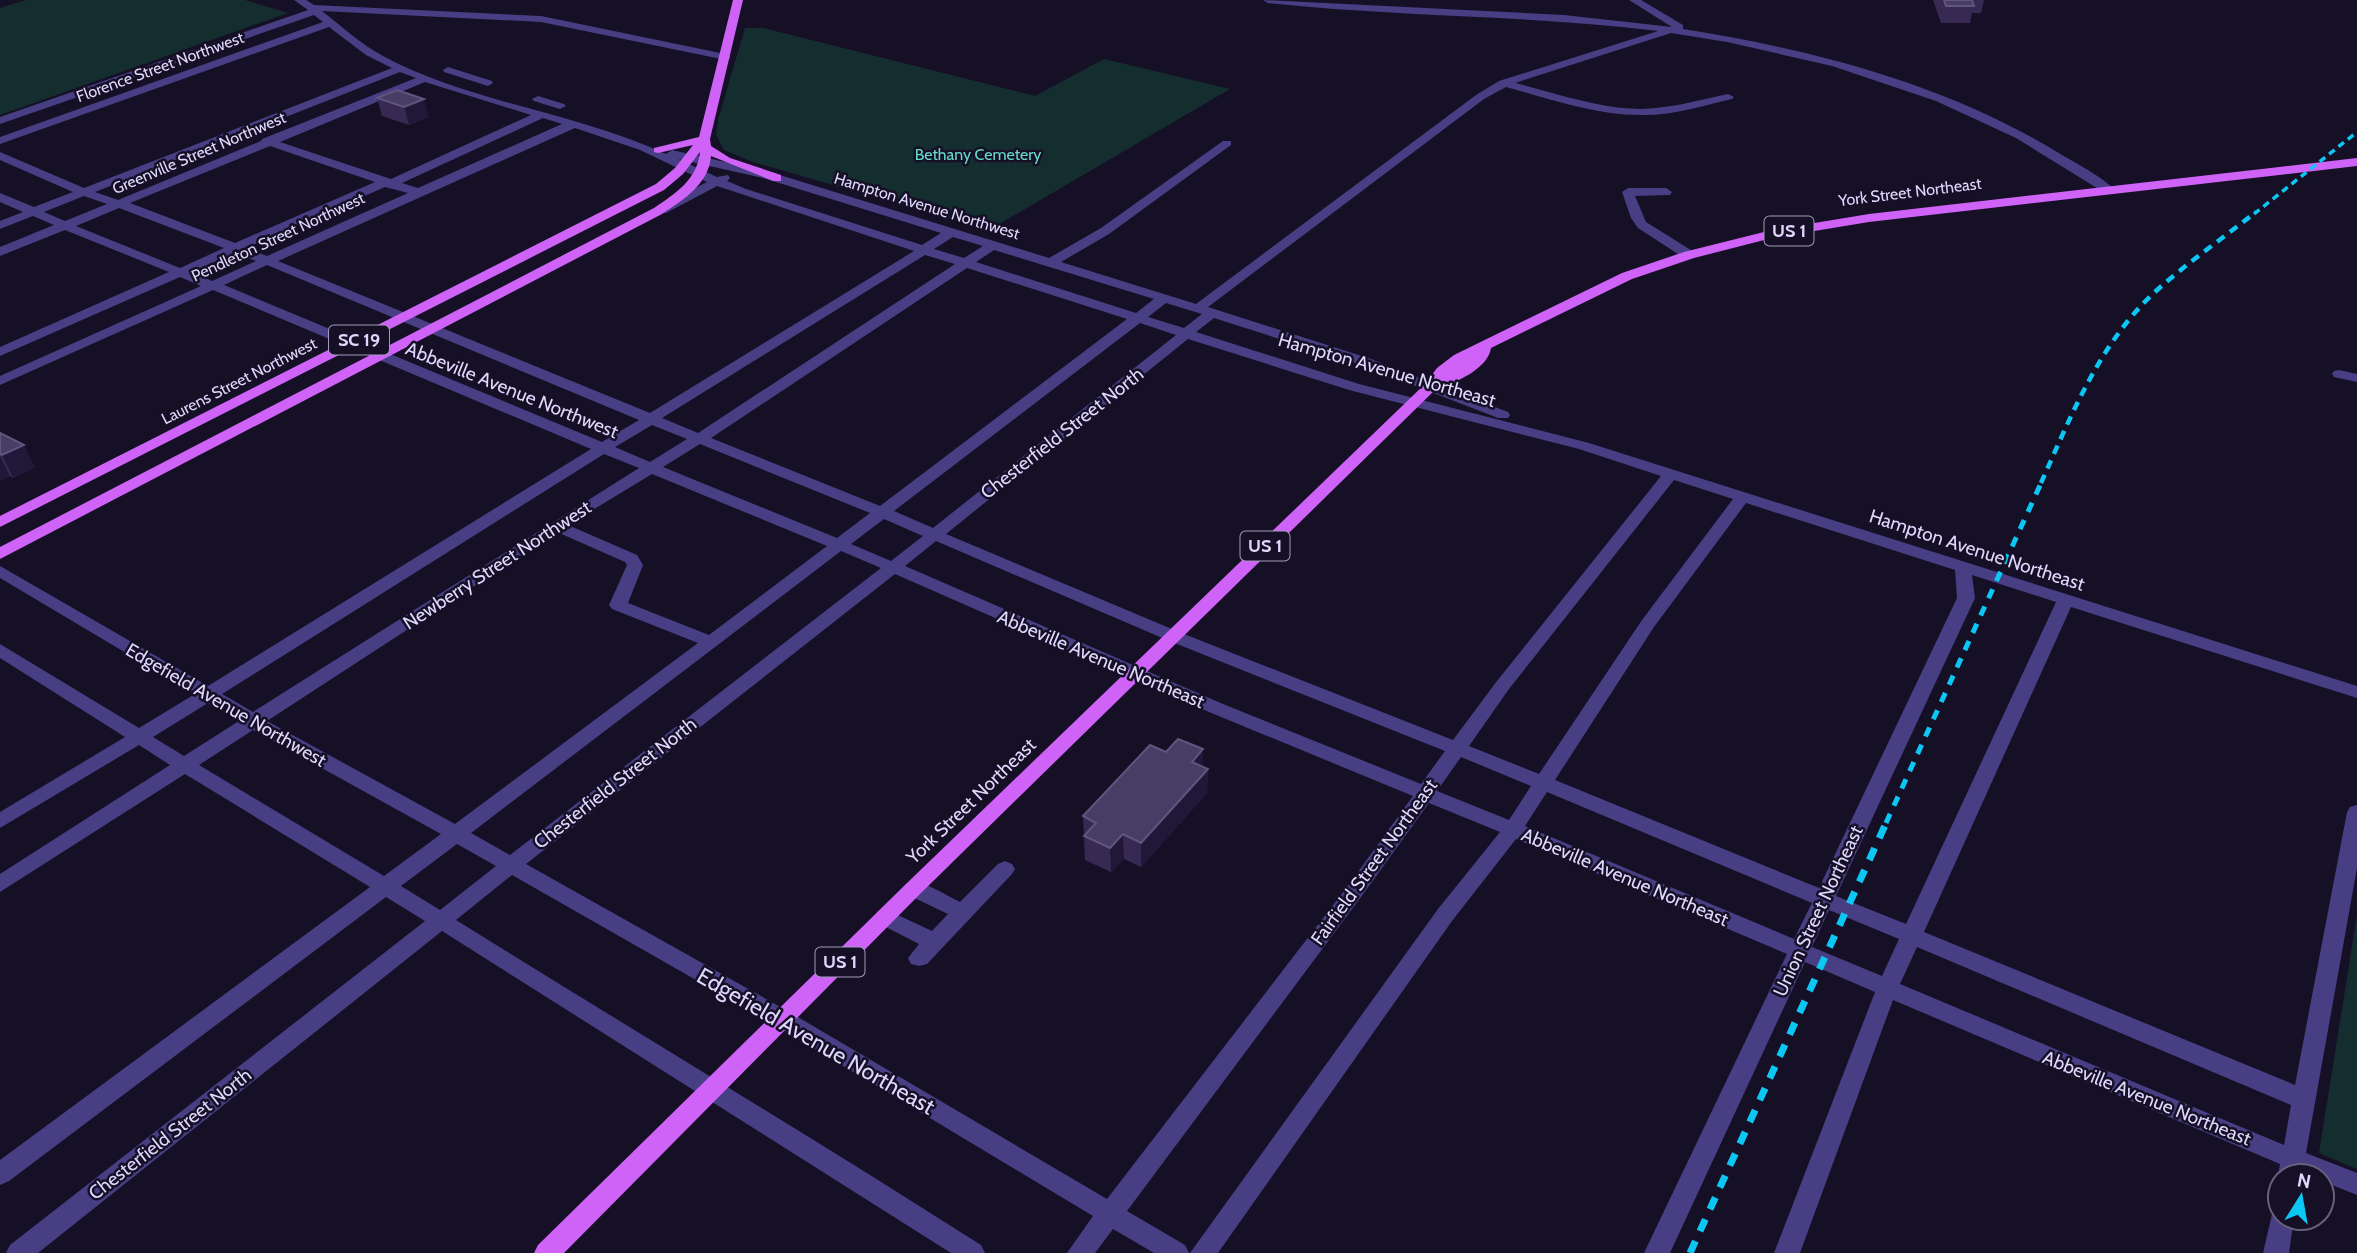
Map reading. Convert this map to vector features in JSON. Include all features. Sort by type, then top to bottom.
[{"type":"main road","name":"Laurens Street Northwest","points":[[0,555],[659,211],[687,189],[704,156],[738,0]]},
{"type":"main road","points":[[651,149],[726,160],[777,178]]},
{"type":"main road","name":"Laurens Street Northwest","points":[[0,522],[664,183],[686,163],[704,156]]},
{"type":"main road","name":"York Street Northeast","points":[[547,1253],[913,889],[1413,402],[1431,386],[1456,377],[1474,365],[1489,345],[1604,286],[1689,255],[1762,236],[1836,222],[2356,163]]},
{"type":"main road","points":[[664,183],[681,185],[687,189]]},
{"type":"street","name":"Hampton Avenue Northwest","points":[[299,0],[371,54],[426,78],[651,149],[686,163],[704,156],[1204,311]]},
{"type":"street","points":[[1268,0],[1327,7],[1576,19],[1690,32],[1809,58],[1949,103],[2001,126],[2109,190]]},
{"type":"street","points":[[1317,0],[1327,7]]},
{"type":"street","points":[[1634,0],[1690,32]]},
{"type":"street","points":[[1463,1],[1468,13]]},
{"type":"street","points":[[314,10],[541,19],[726,57]]},
{"type":"street","name":"Florence Street Northwest","points":[[0,121],[314,10]]},
{"type":"street","name":"Florence Street Northwest","points":[[0,141],[330,23]]},
{"type":"street","name":"Chesterfield Street North","points":[[19,1253],[511,865],[894,568],[1187,333],[1204,311],[1470,104],[1503,83],[1672,30]]},
{"type":"street","name":"Greenville Street Northwest","points":[[0,225],[401,68]]},
{"type":"street","points":[[448,70],[488,83]]},
{"type":"street","points":[[447,85],[467,76]]},
{"type":"street","name":"Greenville Street Northwest","points":[[0,252],[426,78]]},
{"type":"street","points":[[1503,83],[1608,109],[1629,111],[1661,111],[1728,97]]},
{"type":"street","name":"Pendleton Street Northwest","points":[[0,352],[386,183],[555,105],[538,99]]},
{"type":"street","name":"Pendleton Street Northwest","points":[[0,381],[571,124]]},
{"type":"street","points":[[236,131],[418,192]]},
{"type":"street","points":[[1050,263],[1105,231],[1227,143]]},
{"type":"street","name":"Abbeville Avenue Northwest","points":[[0,156],[83,192],[121,203],[267,261],[650,420],[881,512]]},
{"type":"street","name":"Hampton Avenue Northwest","points":[[704,156],[717,183],[1139,317]]},
{"type":"street","name":"Laurens Street Northwest","points":[[659,211],[741,169]]},
{"type":"street","points":[[1666,192],[1629,192],[1637,218],[1643,225],[1689,255]]},
{"type":"street","name":"Abbeville Avenue Northwest","points":[[0,197],[894,568]]},
{"type":"street","points":[[0,821],[952,232]]},
{"type":"street","name":"Newberry Street Northwest","points":[[0,884],[556,526],[699,439],[993,245]]},
{"type":"street","points":[[0,1174],[1164,298]]},
{"type":"street","name":"Hampton Avenue Northeast","points":[[1204,311],[1431,386],[1584,446]]},
{"type":"street","name":"Hampton Avenue Northeast","points":[[1139,317],[1354,387],[1584,446],[2357,692]]},
{"type":"street","points":[[2339,374],[2357,378]]},
{"type":"street","name":"Fairfield Street Northeast","points":[[1080,1253],[1426,793],[1540,636],[1671,474]]},
{"type":"street","points":[[1203,1253],[1445,915],[1514,830],[1648,624],[1742,496]]},
{"type":"street","points":[[881,512],[1172,636],[1824,898],[2304,1099]]},
{"type":"street","points":[[556,526],[631,559],[635,565],[618,605],[710,642]]},
{"type":"street","name":"Union Street Northeast","points":[[1657,1253],[1966,598],[1963,567]]},
{"type":"street","name":"Abbeville Avenue Northeast","points":[[894,568],[1135,672],[1801,950],[2225,1132],[2282,1162]]},
{"type":"street","name":"Edgefield Avenue Northwest","points":[[0,571],[56,607],[255,720],[314,757],[455,833]]},
{"type":"street","points":[[1787,1253],[1887,988],[2065,601]]},
{"type":"street","points":[[0,650],[442,921],[711,1091],[826,1158],[972,1253]]},
{"type":"street","points":[[2293,1162],[2357,813]]},
{"type":"street","name":"Edgefield Avenue Northeast","points":[[455,833],[664,954],[783,1019],[1176,1253]]},
{"type":"street","points":[[919,958],[1005,869]]},
{"type":"street","points":[[913,889],[963,912]]},
{"type":"street","points":[[885,917],[935,942]]},
{"type":"street","name":"Abbeville Avenue Northeast","points":[[2336,1179],[2357,1184]]},
{"type":"street","points":[[2276,1253],[2280,1232]]},
{"type":"green space","points":[[26,0],[245,0],[288,13],[0,115],[0,8]]},
{"type":"green space","name":"Bethany Cemetery","points":[[745,28],[763,28],[1035,96],[1104,59],[1230,89],[989,230],[753,162],[724,150],[716,135],[718,120]]},
{"type":"green space","points":[[2357,915],[2357,1169],[2319,1153]]},
{"type":"building","points":[[1944,0],[1972,0],[1974,6],[1946,6]]},
{"type":"building","points":[[397,90],[424,99],[404,107],[377,98]]},
{"type":"building","points":[[0,433],[24,445],[0,454]]},
{"type":"building","points":[[1178,739],[1203,749],[1192,762],[1208,769],[1141,843],[1123,834],[1110,848],[1084,836],[1096,823],[1083,816],[1150,745],[1166,752]]},
{"type":"railway","points":[[2254,214],[2357,132]]},
{"type":"railway","points":[[2041,483],[2089,381],[2103,356],[2136,311],[2156,291],[2256,212]]},
{"type":"railway","points":[[1886,823],[2042,481]]},
{"type":"railway","points":[[1690,1253],[1887,821]]}]
